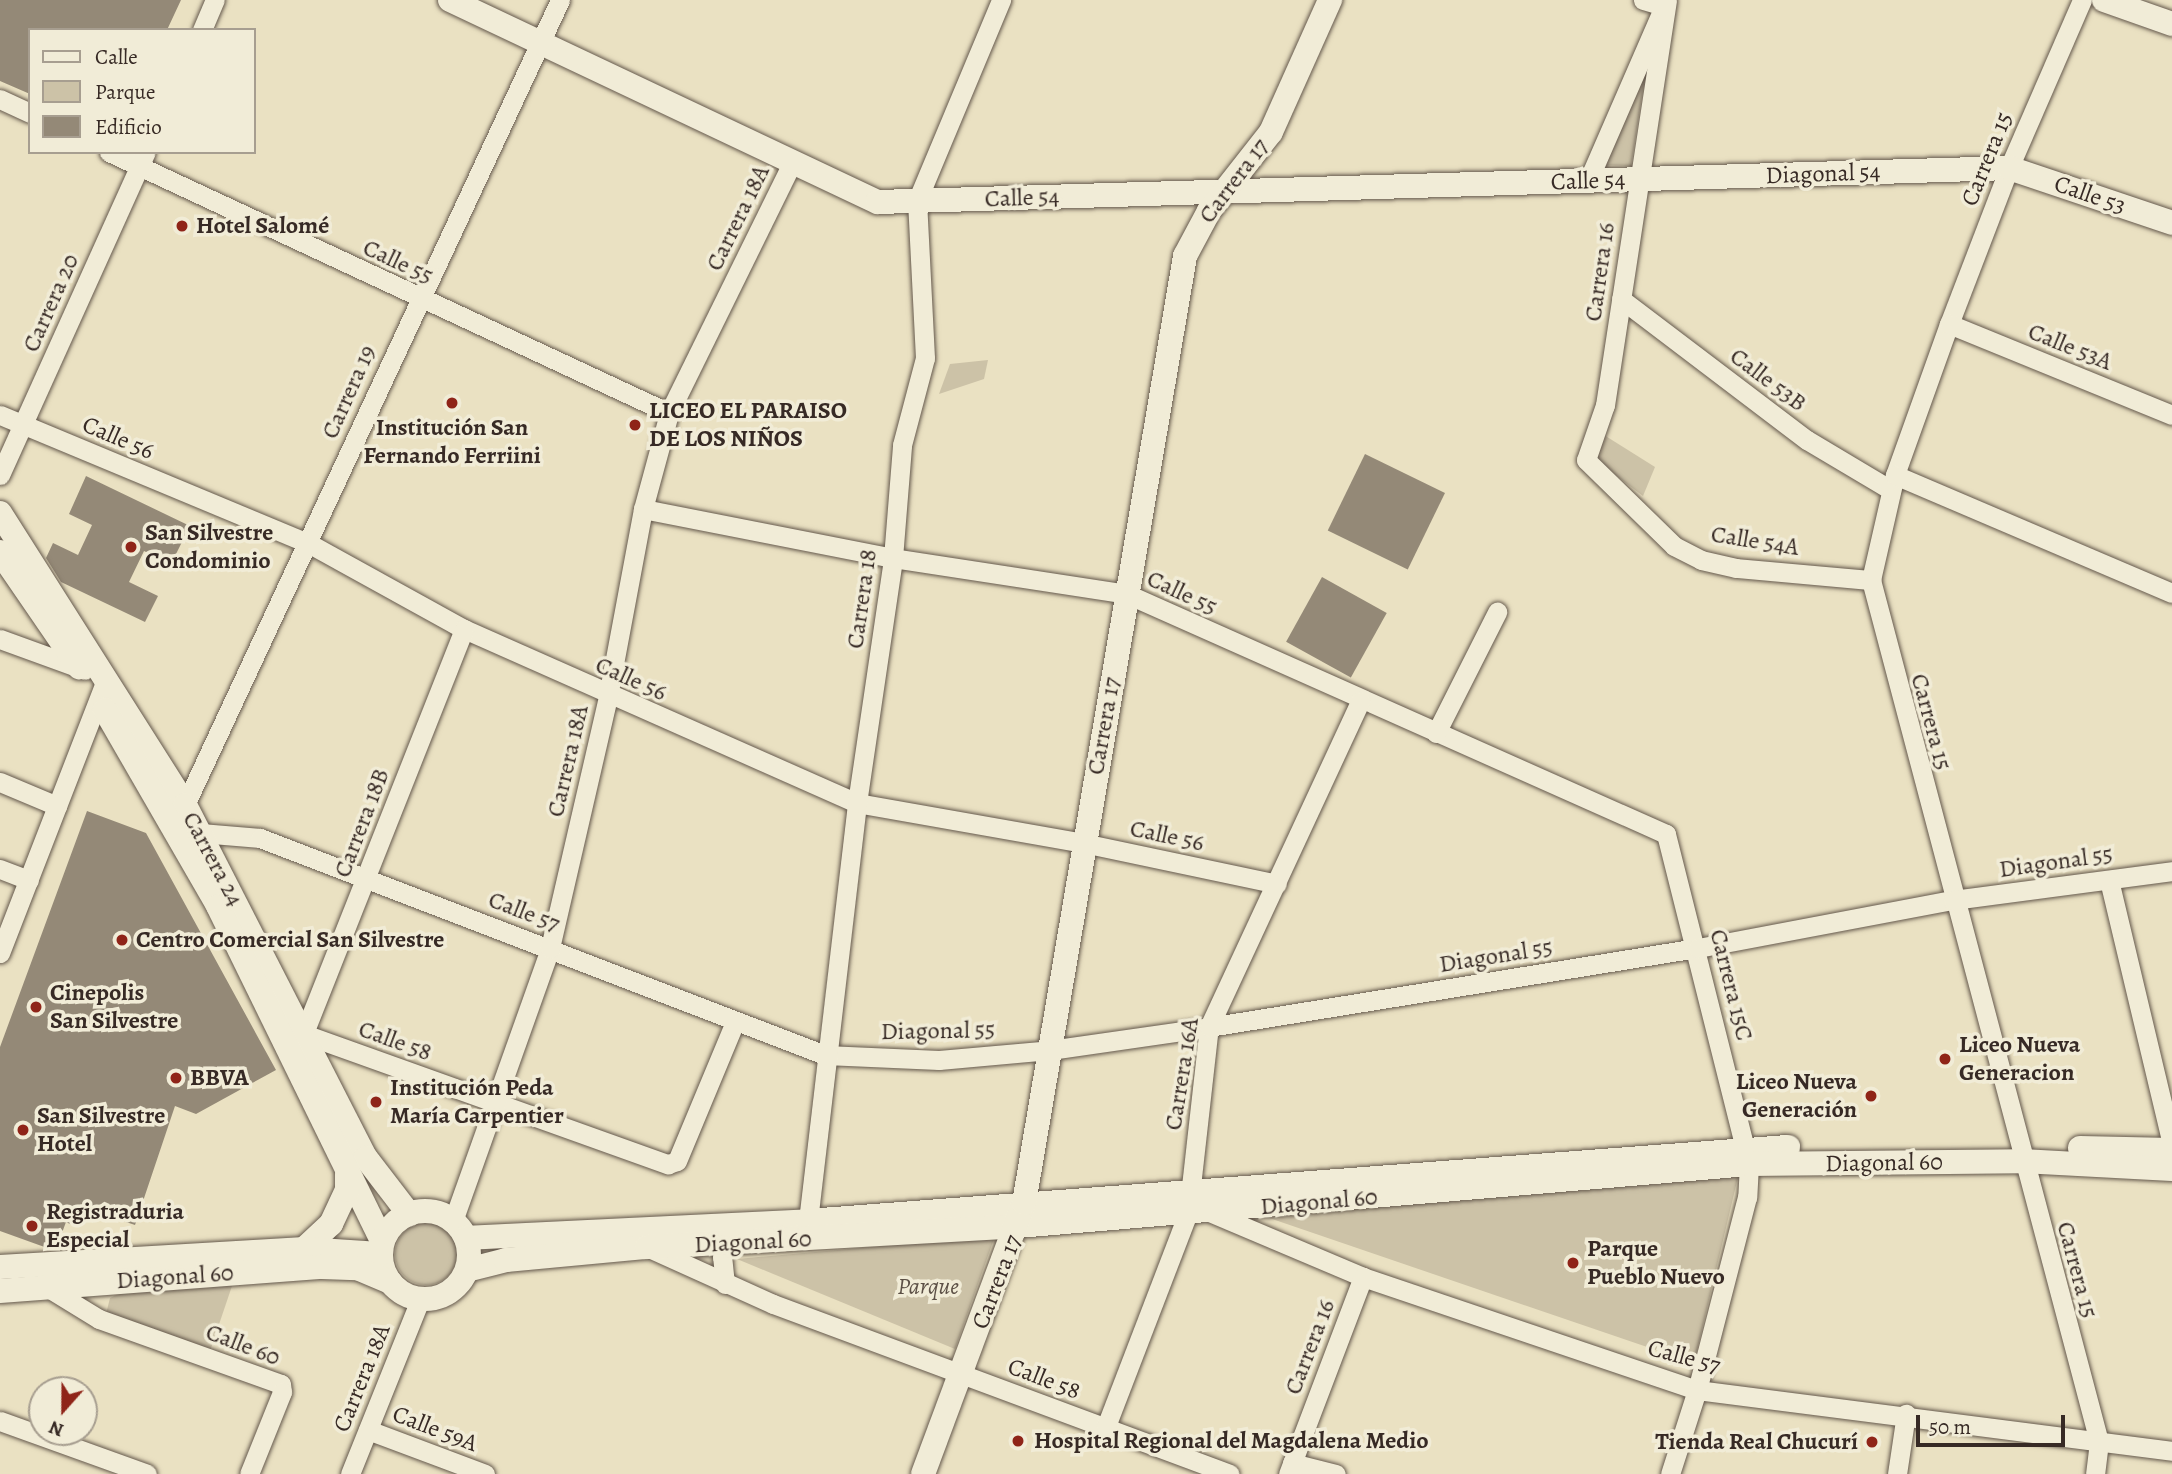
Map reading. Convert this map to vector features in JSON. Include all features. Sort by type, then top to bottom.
[{"type":"street","points":[[203,28],[215,0]]},
{"type":"street","name":"Calle 54","points":[[450,0],[878,202],[1638,179]]},
{"type":"street","name":"Carrera 19","points":[[185,804],[308,543],[418,299],[560,0]]},
{"type":"street","name":"Carrera 18","points":[[808,1221],[825,1055],[857,803],[893,558],[902,445],[925,358],[917,201],[1002,0]]},
{"type":"street","name":"Carrera 17","points":[[923,1474],[1021,1215],[1185,256],[1195,233],[1282,112],[1330,0]]},
{"type":"street","points":[[1588,181],[1665,3],[1643,0]]},
{"type":"street","name":"Carrera 15","points":[[2082,0],[2008,168],[1949,324],[1893,482],[1871,580],[2020,1154],[2099,1441],[2095,1474]]},
{"type":"street","points":[[2104,0],[2172,24]]},
{"type":"street","name":"Carrera 16","points":[[1586,460],[1605,405],[1665,3]]},
{"type":"street","points":[[0,99],[28,112]]},
{"type":"street","name":"Calle 55","points":[[118,154],[143,160],[418,299],[668,413]]},
{"type":"street","name":"Carrera 20","points":[[0,475],[143,160]]},
{"type":"street","name":"Carrera 18A","points":[[460,1229],[493,1101],[550,948],[608,696],[643,509],[668,413],[793,161]]},
{"type":"street","name":"Diagonal 54","points":[[1638,179],[2008,168]]},
{"type":"street","name":"Calle 53","points":[[2008,168],[2172,223]]},
{"type":"street","name":"Calle 53B","points":[[1621,299],[1836,461],[2172,593]]},
{"type":"street","name":"Calle 53A","points":[[1949,324],[2172,415]]},
{"type":"street","name":"Calle 56","points":[[0,415],[308,543],[464,629],[608,696],[857,803],[1083,843],[1277,884]]},
{"type":"street","name":"Calle 54A","points":[[1586,460],[1674,546],[1701,560],[1736,568],[1871,580]]},
{"type":"street","name":"Calle 55","points":[[643,509],[893,558],[1127,594],[1360,701],[1666,834]]},
{"type":"street","name":"Carrera 24","points":[[0,513],[96,681],[218,906],[381,1246]]},
{"type":"street","name":"Carrera 24","points":[[0,552],[185,804],[366,1158],[409,1214]]},
{"type":"street","points":[[1436,733],[1497,612]]},
{"type":"street","name":"Carrera 18B","points":[[304,1034],[464,629]]},
{"type":"street","points":[[0,639],[96,681],[57,806],[0,952]]},
{"type":"street","name":"Carrera 16A","points":[[1105,1429],[1195,1205],[1209,1027],[1360,701]]},
{"type":"street","points":[[0,782],[57,806]]},
{"type":"street","name":"Calle 57","points":[[201,832],[260,838],[825,1055]]},
{"type":"street","name":"Carrera 15C","points":[[1666,834],[1698,948],[1747,1156],[1746,1197],[1697,1391],[1670,1474]]},
{"type":"street","points":[[0,869],[29,880]]},
{"type":"street","name":"Diagonal 55","points":[[825,1055],[939,1060],[1050,1050],[1698,948],[1953,900],[2172,871]]},
{"type":"street","points":[[2109,880],[2172,1144]]},
{"type":"street","name":"Calle 58","points":[[304,1034],[668,1164],[677,1161],[735,1021]]},
{"type":"street","name":"Diagonal 60","points":[[460,1229],[1021,1215],[1195,1205],[1747,1156],[2172,1150]]},
{"type":"street","name":"Diagonal 60","points":[[2020,1154],[2172,1169]]},
{"type":"street","points":[[304,1248],[336,1216],[347,1190],[347,1174]]},
{"type":"street","name":"Calle 57","points":[[1195,1205],[1363,1277],[1697,1391],[1906,1414],[2172,1451]]},
{"type":"street","points":[[426,1210],[460,1229],[467,1270],[453,1290],[419,1300],[390,1282],[381,1246],[409,1214],[426,1210]]},
{"type":"street","name":"Diagonal 60","points":[[467,1270],[506,1260],[647,1247],[729,1243],[1021,1215]]},
{"type":"street","points":[[725,1284],[722,1257],[729,1243]]},
{"type":"street","name":"Diagonal 60","points":[[0,1267],[304,1248],[381,1246]]},
{"type":"street","name":"Calle 58","points":[[647,1247],[773,1304],[1229,1474]]},
{"type":"street","name":"Diagonal 60","points":[[0,1291],[322,1267],[357,1268],[390,1282]]},
{"type":"street","name":"Carrera 16","points":[[1290,1469],[1363,1277]]},
{"type":"street","points":[[99,1319],[101,1300],[114,1281]]},
{"type":"street","name":"Calle 60","points":[[45,1286],[99,1319],[281,1384],[282,1392],[249,1474]]},
{"type":"street","name":"Carrera 18A","points":[[350,1474],[419,1300]]},
{"type":"street","points":[[1897,1474],[1906,1414]]},
{"type":"street","points":[[0,1420],[147,1474]]},
{"type":"street","name":"Calle 59A","points":[[368,1430],[485,1474]]},
{"type":"street","points":[[1290,1469],[1336,1474]]},
{"type":"green space","points":[[1647,63],[1631,166],[1602,165]]},
{"type":"green space","points":[[988,360],[984,379],[939,394],[950,364]]},
{"type":"green space","points":[[1604,435],[1655,467],[1643,496],[1592,457]]},
{"type":"green space","name":"Parque Pueblo Nuevo","points":[[1738,1177],[1694,1363],[1266,1217]]},
{"type":"green space","points":[[426,1223],[438,1225],[448,1232],[455,1242],[455,1266],[448,1276],[438,1283],[426,1285],[414,1283],[404,1276],[397,1266],[395,1254],[397,1242],[404,1232],[414,1225]]},
{"type":"green space","name":"Parque","points":[[995,1236],[955,1349],[737,1259]]},
{"type":"green space","points":[[233,1283],[208,1357],[106,1314],[110,1298],[118,1294]]},
{"type":"building","points":[[0,0],[181,0],[168,28],[28,28],[28,93],[0,81]]},
{"type":"building","points":[[1365,454],[1445,493],[1408,569],[1328,530]]},
{"type":"building","name":"San Silvestre Condominio","points":[[86,476],[190,526],[171,564],[144,551],[129,582],[158,596],[145,622],[61,582],[46,558],[53,543],[78,555],[92,525],[69,514]]},
{"type":"building","points":[[1322,577],[1387,613],[1351,678],[1286,642]]},
{"type":"building","name":"Centro Comercial San Silvestre","points":[[87,811],[146,833],[276,1070],[196,1114],[175,1106],[135,1225],[81,1207],[74,1226],[66,1222],[56,1249],[50,1249],[0,1231],[0,1047]]},
{"type":"place","name":"Hotel Salomé","points":[[182,226]]},
{"type":"place","name":"Institución San Fernando Ferriini","points":[[452,403]]},
{"type":"place","name":"LICEO EL PARAISO DE LOS NIÑOS","points":[[635,425]]},
{"type":"place","name":"San Silvestre Condominio","points":[[131,547]]},
{"type":"place","name":"Centro Comercial San Silvestre","points":[[122,940]]},
{"type":"place","name":"Cinepolis San Silvestre","points":[[36,1007]]},
{"type":"place","name":"Liceo Nueva Generacion","points":[[1945,1059]]},
{"type":"place","name":"BBVA","points":[[176,1078]]},
{"type":"place","name":"Liceo Nueva Generación","points":[[1871,1096]]},
{"type":"place","name":"Institución Peda María Carpentier","points":[[376,1102]]},
{"type":"place","name":"San Silvestre Hotel","points":[[23,1130]]},
{"type":"place","name":"Registraduria Especial","points":[[32,1226]]},
{"type":"place","name":"Parque Pueblo Nuevo","points":[[1573,1263]]},
{"type":"place","name":"Hospital Regional del Magdalena Medio","points":[[1018,1441]]},
{"type":"place","name":"Tienda Real Chucurí","points":[[1872,1442]]}]
